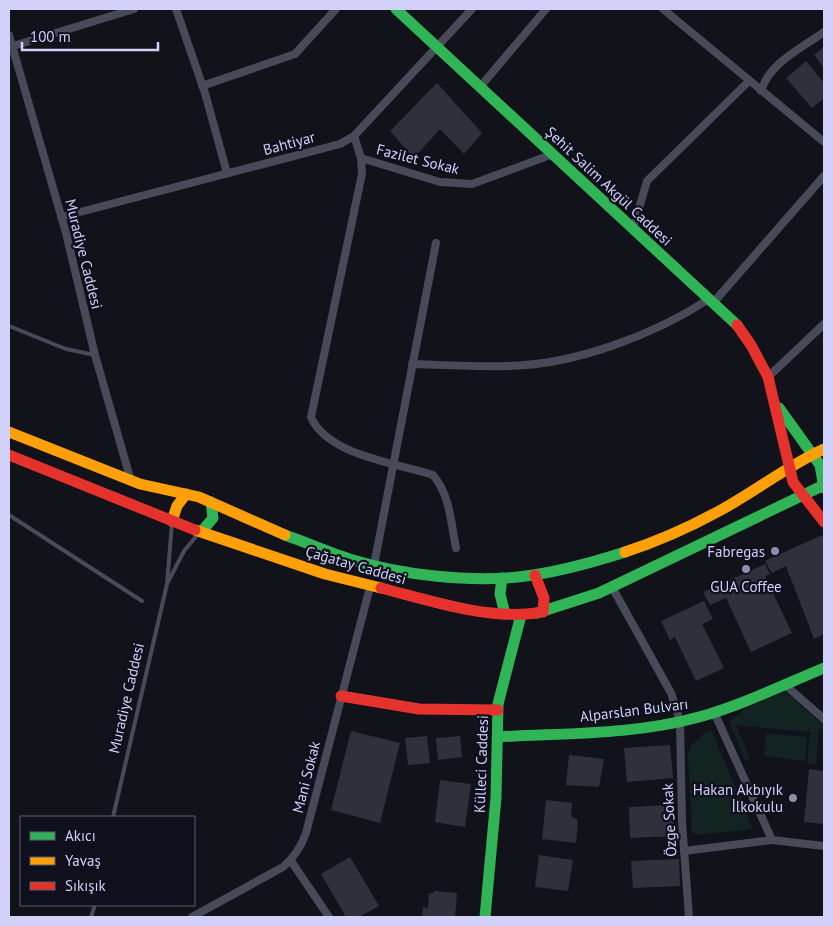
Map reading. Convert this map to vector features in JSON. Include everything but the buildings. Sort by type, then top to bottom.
[{"type":"main road","name":"Şehit Salim Akgül Caddesi","points":[[396,9],[737,325],[751,345],[768,377],[776,402],[789,466]]},
{"type":"main road","name":"Şehit Salim Akgül Caddesi","points":[[776,402],[812,454]]},
{"type":"main road","name":"Çağatay Caddesi","points":[[9,432],[131,481],[211,502],[279,533],[374,565],[430,575],[502,578],[535,575],[588,564],[659,540],[722,510],[789,466],[824,449]]},
{"type":"main road","name":"Çağatay Caddesi","points":[[9,455],[172,521],[304,567],[370,587],[505,614],[521,615],[542,612],[612,587],[824,486],[822,470],[812,454]]},
{"type":"main road","points":[[789,466],[793,482],[824,522]]},
{"type":"main road","points":[[172,521],[177,506],[186,494]]},
{"type":"main road","points":[[202,532],[213,518],[211,502]]},
{"type":"main road","points":[[535,575],[544,598],[542,612]]},
{"type":"main road","points":[[502,578],[500,601],[505,614]]},
{"type":"main road","name":"Külleci Caddesi","points":[[485,917],[496,798],[498,710],[502,682],[521,615]]},
{"type":"main road","name":"Alparslan Bulvarı","points":[[498,737],[600,730],[680,721],[714,712],[824,668]]},
{"type":"main road","points":[[341,696],[392,708],[424,711],[498,710]]},
{"type":"street","points":[[11,47],[134,9]]},
{"type":"street","points":[[176,9],[202,86],[228,174]]},
{"type":"street","points":[[202,86],[295,54],[336,9]]},
{"type":"street","name":"Bahtiyar","points":[[62,217],[340,144],[354,136],[472,9]]},
{"type":"street","points":[[480,87],[546,9]]},
{"type":"street","points":[[663,9],[824,142]]},
{"type":"street","points":[[761,91],[764,78],[774,68],[824,32]]},
{"type":"street","name":"Muradiye Caddesi","points":[[9,35],[62,217],[95,355],[131,481]]},
{"type":"street","points":[[633,229],[647,181],[749,81]]},
{"type":"street","points":[[354,136],[361,158],[362,174],[310,417],[320,431],[346,448],[432,475],[442,486],[456,548]]},
{"type":"street","name":"Fazilet Sokak","points":[[361,158],[440,182],[472,184],[553,154]]},
{"type":"street","points":[[412,364],[510,366],[557,360],[600,349],[685,315],[711,301],[824,176]]},
{"type":"street","points":[[374,565],[436,243]]},
{"type":"street","points":[[768,377],[824,324]]},
{"type":"street","name":"Mani Sokak","points":[[192,917],[273,873],[291,860],[306,833],[370,587]]},
{"type":"street","name":"Özge Sokak","points":[[612,587],[671,693],[680,721],[684,851],[689,917]]},
{"type":"street","points":[[784,684],[824,719]]},
{"type":"street","points":[[714,712],[772,840]]},
{"type":"street","points":[[684,851],[772,840],[824,846]]},
{"type":"street","points":[[291,860],[329,917]]},
{"type":"lane","points":[[9,326],[66,349],[95,355]]},
{"type":"lane","points":[[9,515],[142,601]]},
{"type":"lane","name":"Muradiye Caddesi","points":[[113,816],[166,584],[172,521]]},
{"type":"lane","name":"Muradiye Caddesi","points":[[166,584],[188,544],[202,532]]},
{"type":"shaded area","points":[[784,691],[824,725],[824,731],[819,728],[816,764],[807,763],[810,732],[736,725],[750,759],[745,760],[729,721],[746,708]]},
{"type":"shaded area","points":[[711,729],[753,829],[698,835],[692,833],[688,754],[694,742]]},
{"type":"shaded area","points":[[766,733],[807,737],[805,761],[764,756]]},
{"type":"traffic: fast","points":[[396,9],[737,325]]},
{"type":"traffic: fast","points":[[779,408],[820,465],[824,488]]},
{"type":"traffic: fast","points":[[537,613],[599,593],[824,485]]},
{"type":"traffic: fast","points":[[202,531],[213,518],[211,502]]},
{"type":"traffic: fast","points":[[285,535],[344,557],[372,565],[392,570],[456,578],[518,577],[546,573],[625,552]]},
{"type":"traffic: fast","points":[[502,578],[500,594],[505,614]]},
{"type":"traffic: fast","points":[[485,917],[496,798],[498,704],[521,615]]},
{"type":"traffic: fast","points":[[498,737],[625,730],[674,723],[731,707],[824,668]]},
{"type":"traffic: slow","points":[[9,432],[140,484],[199,497],[285,535]]},
{"type":"traffic: slow","points":[[625,552],[686,528],[734,503],[797,463],[824,449]]},
{"type":"traffic: slow","points":[[172,521],[177,506],[186,494]]},
{"type":"traffic: slow","points":[[195,530],[325,574],[381,588]]},
{"type":"traffic: jam","points":[[737,325],[751,345],[768,377],[793,482],[824,522]]},
{"type":"traffic: jam","points":[[9,455],[195,530]]},
{"type":"traffic: jam","points":[[535,575],[544,598],[543,612]]},
{"type":"traffic: jam","points":[[381,588],[458,608],[499,614],[537,613]]},
{"type":"traffic: jam","points":[[341,696],[419,709],[498,710]]},
{"type":"place","name":"Fabregas","points":[[775,551]]},
{"type":"place","name":"GUA Coffee","points":[[746,569]]},
{"type":"place","name":"Hakan Akbıyık İlkokulu","points":[[793,798]]}]
